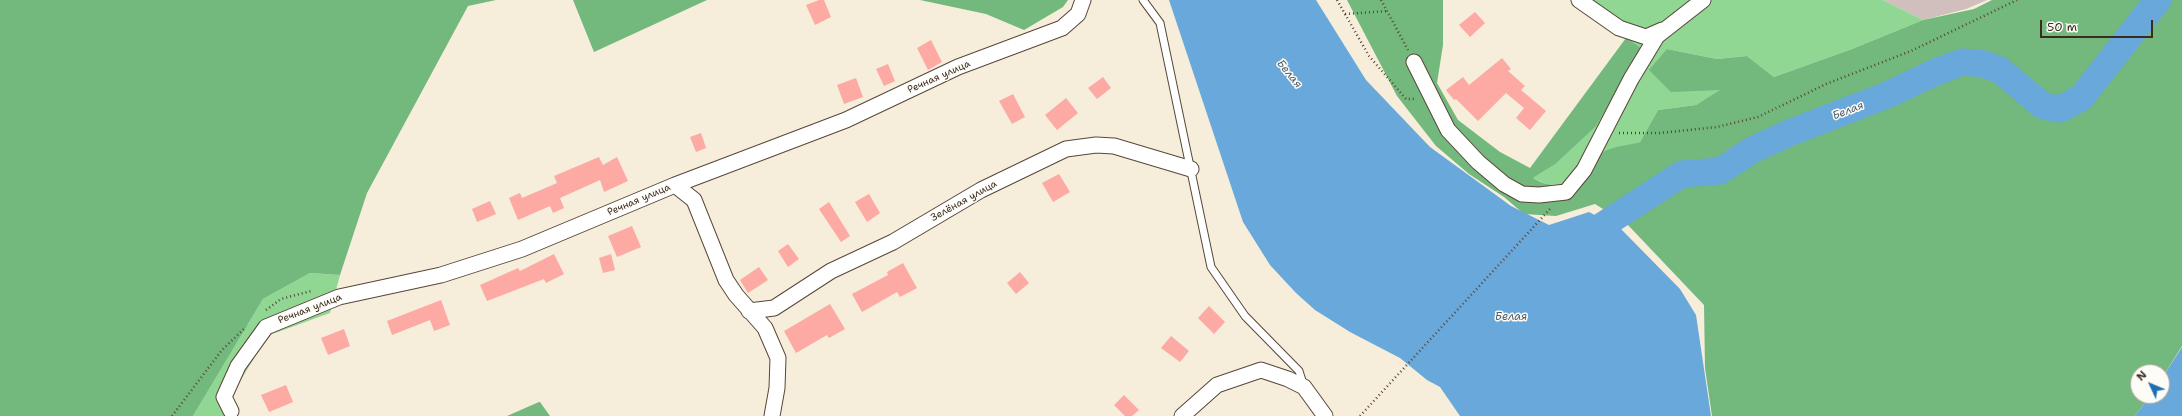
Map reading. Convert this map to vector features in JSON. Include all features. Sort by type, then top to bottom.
[{"type":"street","name":"Речная улица","points":[[231,411],[224,397],[238,366],[266,327],[339,297],[441,275],[522,249],[675,185],[846,120],[958,67],[1062,28],[1078,14],[1083,0]]},
{"type":"street","points":[[1579,0],[1619,28],[1646,37],[1669,26]]},
{"type":"street","points":[[1414,62],[1448,130],[1478,162],[1504,184],[1522,194],[1566,192],[1584,170],[1602,131],[1630,79],[1657,36],[1703,0]]},
{"type":"street","name":"Зелёная улица","points":[[749,311],[774,308],[831,271],[893,242],[981,190],[1066,149],[1096,145],[1114,146],[1191,169]]},
{"type":"street","points":[[675,185],[694,200],[726,280],[749,311],[765,328],[778,358],[777,388],[772,416]]},
{"type":"street","points":[[1182,416],[1217,385],[1261,370],[1288,379],[1304,387],[1325,416]]},
{"type":"lane","points":[[1142,0],[1160,23],[1211,267],[1245,316],[1299,371],[1304,387]]},
{"type":"path","points":[[1337,0],[1369,56],[1406,99],[1432,97]]},
{"type":"path","points":[[1381,0],[1389,11],[1414,62]]},
{"type":"path","points":[[1602,131],[1616,134],[1660,133],[1717,127],[1758,117],[1826,84],[1911,52],[2017,0]]},
{"type":"path","points":[[1345,14],[1389,11]]},
{"type":"path","points":[[1360,416],[1566,192]]},
{"type":"shaded area","points":[[1883,0],[1987,0],[1966,9],[1923,20]]},
{"type":"green space","points":[[0,0],[496,0],[468,6],[367,193],[340,275],[310,273],[263,299],[193,416],[0,416]]},
{"type":"green space","points":[[573,0],[707,0],[594,52]]},
{"type":"green space","points":[[920,0],[1068,0],[1063,7],[1024,30],[986,14]]},
{"type":"green space","points":[[1347,0],[1443,0],[1443,45],[1437,83],[1458,120],[1500,152],[1530,168],[1626,38],[1641,48],[1596,126],[1554,165],[1533,178],[1546,184],[1557,185],[1566,183],[1574,178],[1597,156],[1607,150],[1640,142],[1658,110],[1696,105],[1720,90],[1671,92],[1649,70],[1667,49],[1717,59],[1747,56],[1774,77],[1852,49],[1923,20],[1974,9],[1992,0],[2182,0],[2182,346],[2170,365],[2130,364],[2130,404],[2144,404],[2135,416],[1712,416],[1705,368],[1704,305],[1627,224],[1595,204],[1556,216],[1524,214],[1504,197],[1469,174],[1436,146],[1397,96]]},
{"type":"green space","points":[[1572,0],[1883,0],[1923,20],[1852,49],[1774,77],[1747,56],[1717,59],[1667,49],[1721,90],[1696,105],[1658,110],[1640,142],[1606,151],[1565,184],[1548,185],[1533,178],[1554,165],[1626,38]]},
{"type":"green space","points":[[310,273],[340,275],[330,313],[267,336],[229,400],[224,416],[193,416],[263,299]]},
{"type":"green space","points":[[539,402],[550,416],[507,416]]},
{"type":"water","name":"Белая","points":[[1169,0],[1316,0],[1366,80],[1430,147],[1511,206],[1549,225],[1589,212],[1621,229],[1680,289],[1696,315],[1711,416],[1460,416],[1440,387],[1427,380],[1400,358],[1350,332],[1315,310],[1296,293],[1270,265],[1243,222]]},
{"type":"water","points":[[2182,347],[2182,416],[2135,416],[2144,404],[2170,404],[2170,366]]},
{"type":"building","points":[[819,0],[824,0],[831,17],[815,25],[806,5]]},
{"type":"building","points":[[1475,12],[1485,23],[1470,37],[1459,25]]},
{"type":"building","points":[[931,40],[942,62],[928,70],[917,48]]},
{"type":"building","points":[[1502,58],[1511,69],[1508,71],[1525,86],[1521,90],[1546,111],[1530,130],[1516,118],[1524,108],[1506,93],[1478,121],[1456,99],[1454,100],[1446,90],[1463,77],[1469,85]]},
{"type":"building","points":[[888,64],[895,81],[884,86],[876,69]]},
{"type":"building","points":[[1103,77],[1111,88],[1097,99],[1088,88]]},
{"type":"building","points":[[856,78],[863,97],[844,104],[837,85]]},
{"type":"building","points":[[1013,94],[1025,117],[1012,124],[999,101]]},
{"type":"building","points":[[1066,98],[1078,113],[1057,130],[1045,115]]},
{"type":"building","points":[[701,133],[706,148],[696,152],[690,137]]},
{"type":"building","points":[[599,157],[603,165],[617,157],[628,181],[604,192],[600,180],[560,198],[564,208],[553,213],[550,206],[518,220],[509,198],[520,193],[522,198],[557,183],[554,176]]},
{"type":"building","points":[[1059,174],[1070,192],[1053,202],[1042,183]]},
{"type":"building","points":[[869,194],[880,213],[867,222],[855,202]]},
{"type":"building","points":[[490,201],[496,214],[477,222],[472,209]]},
{"type":"building","points":[[829,202],[850,236],[841,242],[819,209]]},
{"type":"building","points":[[632,226],[641,247],[617,257],[608,236]]},
{"type":"building","points":[[788,244],[799,259],[788,267],[778,251]]},
{"type":"building","points":[[554,254],[564,274],[546,283],[544,279],[487,301],[480,285],[518,268],[520,271]]},
{"type":"building","points":[[611,254],[615,270],[603,273],[599,258]]},
{"type":"building","points":[[903,263],[917,288],[900,297],[897,292],[862,312],[852,294],[888,275],[887,272]]},
{"type":"building","points":[[759,267],[768,280],[748,293],[740,280]]},
{"type":"building","points":[[1020,272],[1029,283],[1016,294],[1007,283]]},
{"type":"building","points":[[441,300],[450,325],[434,331],[430,320],[392,335],[387,321]]},
{"type":"building","points":[[830,304],[845,329],[829,338],[827,335],[796,353],[784,331]]},
{"type":"building","points":[[1209,306],[1225,322],[1214,334],[1198,318]]},
{"type":"building","points":[[344,329],[350,346],[328,355],[321,338]]},
{"type":"building","points":[[1171,336],[1189,351],[1180,362],[1161,348]]},
{"type":"building","points":[[286,385],[293,402],[269,412],[261,395]]},
{"type":"building","points":[[1124,395],[1139,410],[1132,416],[1125,416],[1114,405]]},
{"type":"waterway","name":"Белая","points":[[1577,242],[1682,174],[1720,171],[1752,150],[1789,133],[1887,95],[1938,71],[1963,62],[1984,64],[2000,70],[2043,106],[2060,109],[2081,98],[2158,0]]}]
